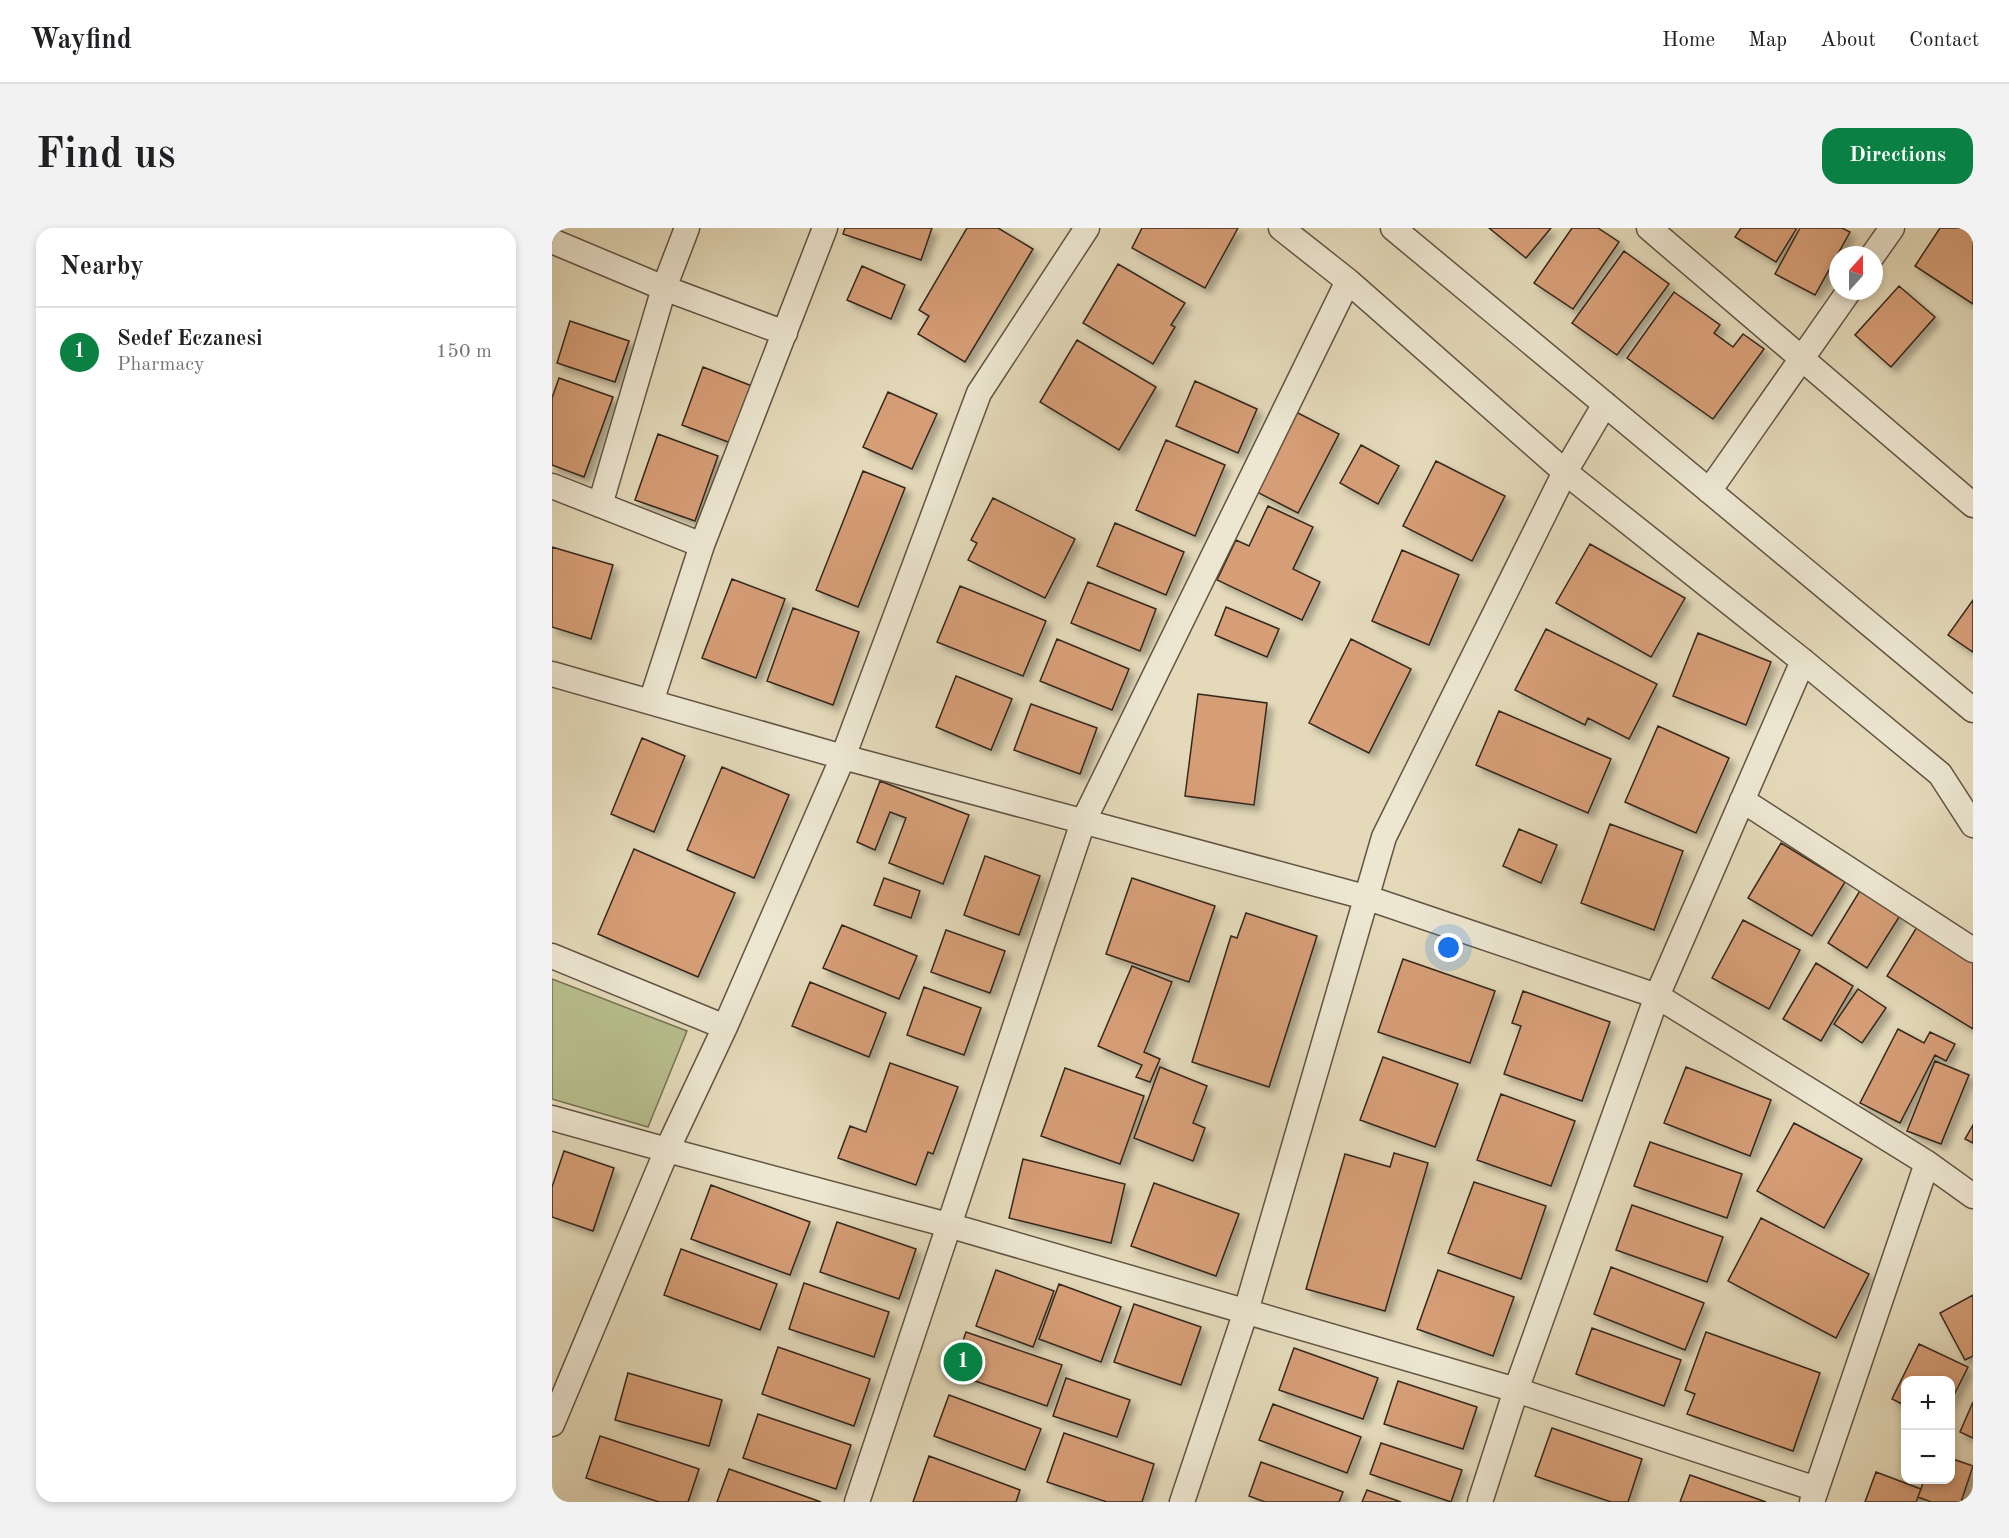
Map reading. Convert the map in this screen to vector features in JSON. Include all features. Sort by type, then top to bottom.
[{"type":"street","points":[[600,505],[664,288],[687,228]]},
{"type":"street","points":[[651,702],[702,545],[825,228]]},
{"type":"street","points":[[552,1424],[667,1150],[725,1027],[843,757],[979,393],[1087,228]]},
{"type":"street","points":[[1281,228],[1348,281],[1565,472],[1803,661],[1940,774],[1973,825]]},
{"type":"street","points":[[1393,228],[1973,710]]},
{"type":"street","points":[[1649,228],[1973,505]]},
{"type":"street","points":[[1879,246],[1892,228]]},
{"type":"street","points":[[552,241],[664,288],[785,333]]},
{"type":"street","points":[[857,1502],[1083,822],[1348,281]]},
{"type":"street","points":[[1709,491],[1843,300]]},
{"type":"street","points":[[1182,1502],[1246,1311],[1384,837],[1565,472],[1605,404]]},
{"type":"street","points":[[552,486],[702,545]]},
{"type":"street","points":[[1480,1502],[1516,1390],[1657,996],[1803,661]]},
{"type":"street","points":[[552,674],[843,757],[1365,897],[1657,996],[1927,1162],[1973,1196]]},
{"type":"street","points":[[1742,800],[1973,950]]},
{"type":"street","points":[[552,956],[725,1027]]},
{"type":"street","points":[[552,1118],[948,1225],[1516,1390],[1814,1495],[1927,1162]]},
{"type":"green space","points":[[552,979],[687,1031],[648,1127],[552,1099]]},
{"type":"building","points":[[845,228],[932,228],[921,260],[843,234]]},
{"type":"building","points":[[967,228],[998,228],[1033,249],[965,362],[918,334],[929,316],[919,310]]},
{"type":"building","points":[[1142,228],[1238,228],[1205,288],[1132,248]]},
{"type":"building","points":[[1489,228],[1551,228],[1526,258]]},
{"type":"building","points":[[1572,228],[1598,228],[1619,242],[1573,309],[1534,283]]},
{"type":"building","points":[[1741,228],[1797,228],[1776,262],[1735,237]]},
{"type":"building","points":[[1800,228],[1842,228],[1850,232],[1842,246],[1829,246],[1829,270],[1815,295],[1775,274]]},
{"type":"building","points":[[1940,228],[1973,228],[1973,304],[1915,266]]},
{"type":"building","points":[[1624,251],[1669,284],[1617,355],[1572,323]]},
{"type":"building","points":[[1118,264],[1185,303],[1171,325],[1175,327],[1153,364],[1083,323]]},
{"type":"building","points":[[862,266],[905,285],[891,319],[847,300]]},
{"type":"building","points":[[1899,286],[1935,317],[1891,367],[1855,335]]},
{"type":"building","points":[[1674,292],[1720,325],[1714,333],[1733,347],[1743,334],[1764,349],[1713,419],[1627,358]]},
{"type":"building","points":[[570,321],[629,341],[615,382],[557,363]]},
{"type":"building","points":[[1077,340],[1156,387],[1119,450],[1040,402]]},
{"type":"building","points":[[703,367],[752,386],[731,443],[682,425]]},
{"type":"building","points":[[559,378],[613,397],[584,477],[552,465],[552,398]]},
{"type":"building","points":[[1195,381],[1257,409],[1238,453],[1176,426]]},
{"type":"building","points":[[888,392],[937,414],[912,469],[863,447]]},
{"type":"building","points":[[1296,412],[1339,434],[1298,513],[1255,491]]},
{"type":"building","points":[[658,434],[718,456],[695,521],[635,500]]},
{"type":"building","points":[[1166,440],[1225,465],[1195,536],[1136,510]]},
{"type":"building","points":[[1361,445],[1399,466],[1378,504],[1340,483]]},
{"type":"building","points":[[1436,461],[1505,496],[1472,561],[1403,526]]},
{"type":"building","points":[[863,471],[905,488],[858,607],[816,590]]},
{"type":"building","points":[[993,498],[1075,539],[1045,598],[968,560],[977,543],[971,540]]},
{"type":"building","points":[[1268,506],[1313,527],[1293,569],[1320,582],[1302,620],[1217,580],[1236,540],[1249,546]]},
{"type":"building","points":[[1115,523],[1184,552],[1166,595],[1097,566]]},
{"type":"building","points":[[1590,544],[1685,598],[1651,657],[1556,603]]},
{"type":"building","points":[[552,547],[613,565],[591,639],[552,627]]},
{"type":"building","points":[[1402,550],[1459,575],[1429,645],[1372,621]]},
{"type":"building","points":[[732,579],[785,599],[756,678],[702,658]]},
{"type":"building","points":[[1088,582],[1156,609],[1140,651],[1071,623]]},
{"type":"building","points":[[960,586],[1046,621],[1023,676],[937,642]]},
{"type":"building","points":[[1973,600],[1973,652],[1948,635]]},
{"type":"building","points":[[1226,607],[1279,629],[1267,657],[1215,635]]},
{"type":"building","points":[[793,608],[859,632],[833,705],[767,681]]},
{"type":"building","points":[[1546,629],[1657,684],[1629,739],[1588,718],[1585,725],[1515,690]]},
{"type":"building","points":[[1698,633],[1771,662],[1746,725],[1673,696]]},
{"type":"building","points":[[1057,639],[1129,669],[1112,710],[1040,681]]},
{"type":"building","points":[[1351,639],[1411,669],[1369,753],[1309,723]]},
{"type":"building","points":[[956,676],[1012,699],[991,750],[936,727]]},
{"type":"building","points":[[1198,694],[1267,703],[1254,805],[1185,796]]},
{"type":"building","points":[[1031,704],[1097,728],[1080,774],[1014,750]]},
{"type":"building","points":[[1499,711],[1611,759],[1588,813],[1476,765]]},
{"type":"building","points":[[1658,726],[1729,758],[1696,833],[1625,802]]},
{"type":"building","points":[[642,738],[685,756],[654,832],[611,814]]},
{"type":"building","points":[[722,767],[789,795],[754,878],[687,850]]},
{"type":"building","points":[[880,781],[969,815],[943,884],[889,863],[906,818],[890,812],[875,850],[857,842]]},
{"type":"building","points":[[1610,824],[1683,851],[1654,930],[1581,903]]},
{"type":"building","points":[[1519,829],[1557,845],[1541,883],[1503,866]]},
{"type":"building","points":[[1781,843],[1845,882],[1812,936],[1748,898]]},
{"type":"building","points":[[634,849],[735,893],[698,977],[598,934]]},
{"type":"building","points":[[985,856],[1040,876],[1019,935],[964,915]]},
{"type":"building","points":[[884,878],[920,891],[911,918],[874,905]]},
{"type":"building","points":[[1132,878],[1215,906],[1189,982],[1106,954]]},
{"type":"building","points":[[1861,889],[1901,914],[1867,968],[1828,943]]},
{"type":"building","points":[[1246,913],[1317,936],[1269,1087],[1192,1062],[1231,936],[1237,938]]},
{"type":"building","points":[[1743,920],[1800,950],[1769,1009],[1712,978]]},
{"type":"building","points":[[842,925],[917,956],[899,999],[823,968]]},
{"type":"building","points":[[1917,927],[1973,961],[1973,1029],[1887,976]]},
{"type":"building","points":[[946,930],[1005,951],[990,993],[931,972]]},
{"type":"building","points":[[1403,959],[1495,991],[1470,1063],[1378,1032]]},
{"type":"building","points":[[1816,963],[1853,986],[1821,1041],[1783,1019]]},
{"type":"building","points":[[1132,966],[1172,982],[1144,1052],[1160,1059],[1150,1082],[1136,1077],[1142,1065],[1098,1046]]},
{"type":"building","points":[[810,982],[886,1013],[869,1057],[792,1026]]},
{"type":"building","points":[[924,987],[981,1008],[964,1055],[907,1035]]},
{"type":"building","points":[[1858,989],[1886,1008],[1862,1043],[1834,1024]]},
{"type":"building","points":[[1523,991],[1610,1022],[1582,1101],[1504,1074],[1521,1026],[1512,1023]]},
{"type":"building","points":[[1898,1029],[1924,1043],[1930,1032],[1955,1044],[1946,1061],[1935,1055],[1900,1123],[1860,1103]]},
{"type":"building","points":[[1383,1057],[1458,1084],[1435,1147],[1360,1120]]},
{"type":"building","points":[[1935,1061],[1969,1075],[1941,1144],[1907,1131]]},
{"type":"building","points":[[890,1063],[958,1087],[933,1154],[928,1152],[916,1185],[838,1158],[850,1126],[866,1132]]},
{"type":"building","points":[[1160,1067],[1207,1086],[1193,1123],[1205,1128],[1193,1161],[1134,1138]]},
{"type":"building","points":[[1686,1067],[1771,1100],[1750,1156],[1664,1123]]},
{"type":"building","points":[[1065,1068],[1144,1096],[1120,1164],[1041,1136]]},
{"type":"building","points":[[1501,1094],[1575,1121],[1551,1186],[1477,1160]]},
{"type":"building","points":[[1794,1123],[1862,1159],[1824,1228],[1757,1191]]},
{"type":"building","points":[[1973,1125],[1973,1143],[1965,1139]]},
{"type":"building","points":[[1650,1142],[1742,1174],[1727,1218],[1634,1186]]},
{"type":"building","points":[[564,1151],[614,1168],[593,1231],[552,1217],[552,1187]]},
{"type":"building","points":[[1394,1153],[1428,1163],[1385,1311],[1306,1289],[1345,1154],[1390,1167]]},
{"type":"building","points":[[1023,1159],[1125,1184],[1111,1243],[1009,1218]]},
{"type":"building","points":[[1474,1182],[1546,1206],[1521,1279],[1448,1253]]},
{"type":"building","points":[[1154,1183],[1239,1214],[1216,1276],[1131,1246]]},
{"type":"building","points":[[711,1185],[810,1222],[790,1275],[691,1239]]},
{"type":"building","points":[[1632,1205],[1723,1237],[1707,1282],[1616,1250]]},
{"type":"building","points":[[1761,1218],[1869,1274],[1836,1338],[1728,1281]]},
{"type":"building","points":[[837,1222],[916,1249],[899,1299],[820,1272]]},
{"type":"building","points":[[681,1249],[777,1284],[760,1330],[664,1295]]},
{"type":"building","points":[[1611,1267],[1704,1303],[1685,1350],[1594,1314]]},
{"type":"building","points":[[996,1270],[1054,1291],[1033,1347],[976,1326]]},
{"type":"building","points":[[1438,1270],[1514,1297],[1493,1356],[1417,1329]]},
{"type":"building","points":[[804,1283],[889,1312],[874,1357],[789,1329]]},
{"type":"building","points":[[1059,1284],[1121,1307],[1101,1362],[1039,1339]]},
{"type":"building","points":[[1973,1295],[1973,1356],[1965,1360],[1940,1313]]},
{"type":"building","points":[[1134,1304],[1201,1327],[1181,1385],[1114,1362]]},
{"type":"building","points":[[1592,1328],[1681,1360],[1664,1406],[1576,1374]]},
{"type":"building","points":[[966,1332],[1062,1365],[1047,1406],[952,1373]]},
{"type":"building","points":[[1706,1332],[1820,1373],[1793,1451],[1687,1414],[1695,1394],[1685,1390]]},
{"type":"building","points":[[1919,1344],[1968,1367],[1955,1393],[1955,1376],[1903,1376]]},
{"type":"building","points":[[778,1347],[870,1379],[854,1426],[762,1394]]},
{"type":"building","points":[[1294,1348],[1378,1378],[1363,1419],[1279,1390]]},
{"type":"building","points":[[628,1373],[722,1400],[709,1446],[615,1420]]},
{"type":"building","points":[[1066,1378],[1130,1400],[1117,1437],[1053,1416]]},
{"type":"building","points":[[1398,1381],[1477,1407],[1463,1449],[1384,1424]]},
{"type":"building","points":[[1901,1381],[1901,1404],[1892,1399]]},
{"type":"building","points":[[949,1395],[1041,1429],[1025,1470],[934,1436]]},
{"type":"building","points":[[1973,1402],[1973,1438],[1960,1432]]},
{"type":"building","points":[[1273,1404],[1361,1437],[1347,1473],[1259,1440]]},
{"type":"building","points":[[758,1414],[851,1445],[836,1489],[743,1458]]},
{"type":"building","points":[[1552,1428],[1642,1459],[1628,1502],[1611,1502],[1535,1476]]},
{"type":"building","points":[[1064,1433],[1154,1464],[1142,1502],[1107,1502],[1047,1482]]},
{"type":"building","points":[[600,1436],[699,1469],[688,1502],[659,1502],[586,1478]]},
{"type":"building","points":[[1381,1443],[1462,1470],[1451,1502],[1370,1474]]},
{"type":"building","points":[[929,1456],[1020,1490],[1016,1502],[913,1502]]},
{"type":"building","points":[[1955,1460],[1973,1466],[1961,1502],[1931,1502],[1918,1497],[1923,1484],[1955,1484]]},
{"type":"building","points":[[1261,1462],[1343,1492],[1339,1502],[1265,1502],[1249,1496]]},
{"type":"building","points":[[729,1469],[821,1502],[717,1502]]},
{"type":"building","points":[[1876,1472],[1901,1481],[1901,1484],[1921,1489],[1916,1502],[1865,1502]]},
{"type":"building","points":[[1690,1475],[1766,1502],[1680,1502]]},
{"type":"building","points":[[1367,1490],[1401,1502],[1362,1502]]},
{"type":"place","name":"Sedef Eczanesi","points":[[963,1362]]}]
